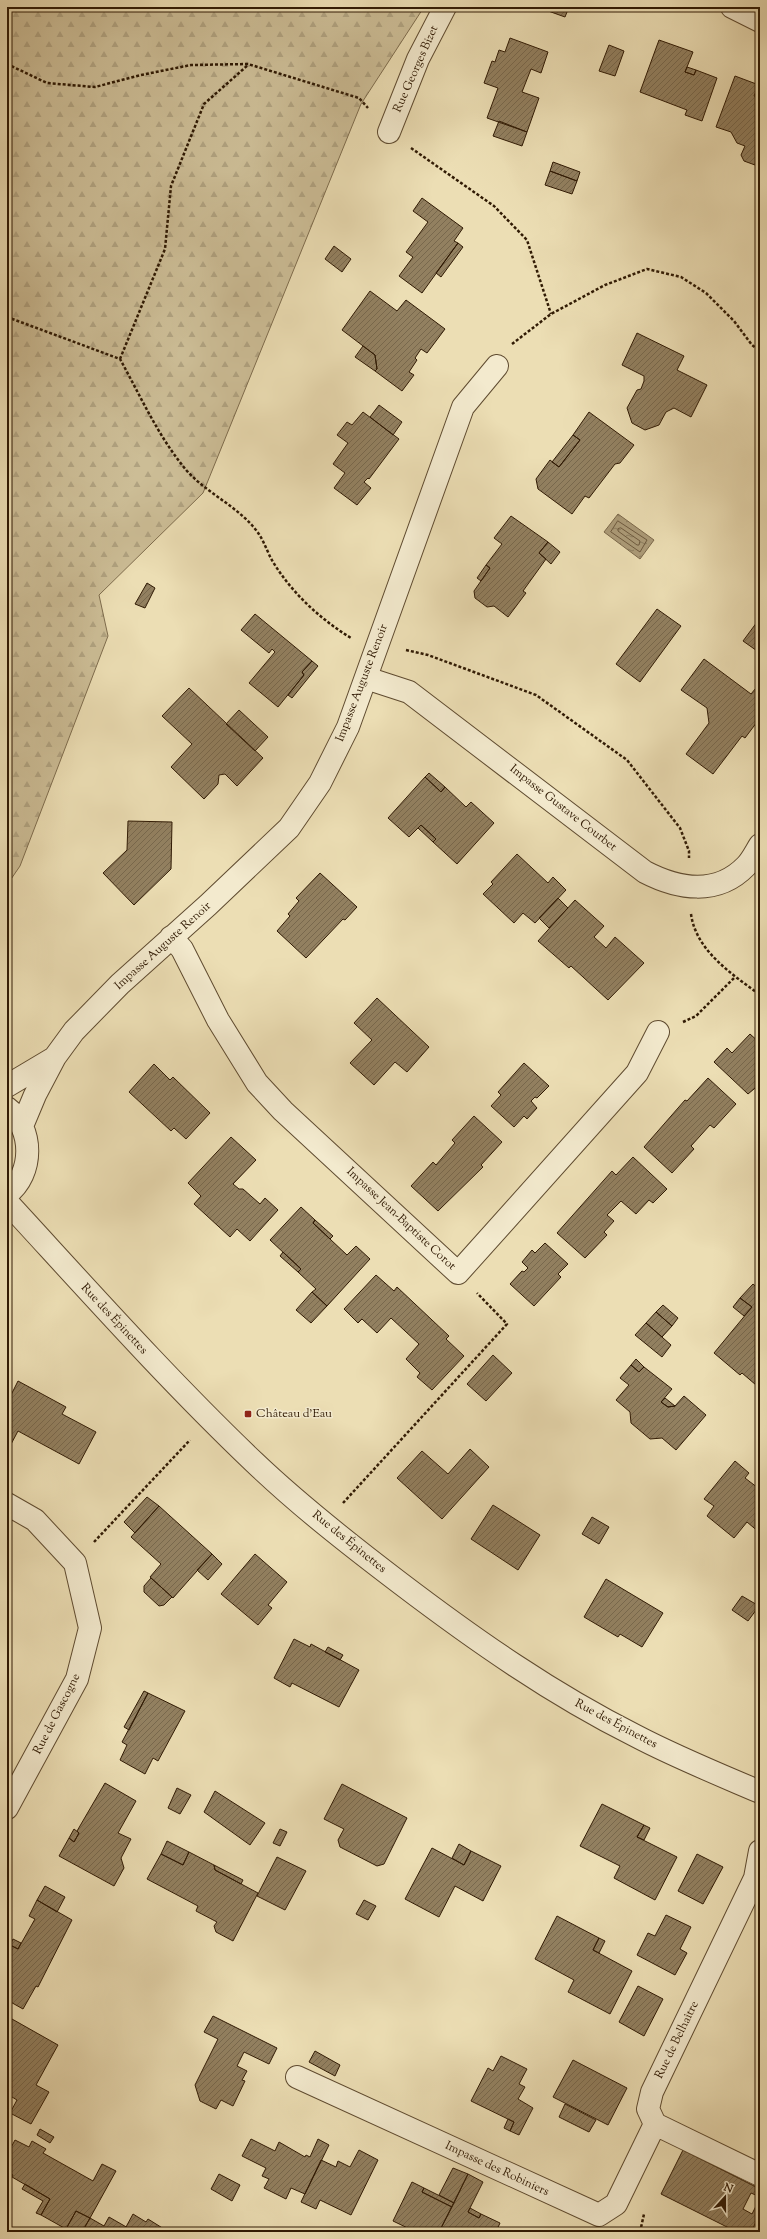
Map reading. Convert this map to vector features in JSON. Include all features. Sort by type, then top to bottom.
[{"type":"street","name":"Rue Georges Bizet","points":[[389,132],[418,59],[445,7]]},
{"type":"street","points":[[732,7],[760,21]]},
{"type":"street","name":"Impasse Auguste Renoir","points":[[22,1126],[35,1095],[55,1057],[74,1030],[171,937],[208,906],[289,828],[320,783],[348,727],[463,407],[496,366]]},
{"type":"street","name":"Impasse Gustave Courbet","points":[[366,678],[409,692],[645,872],[665,883],[688,888],[709,886],[728,878],[746,866],[760,845]]},
{"type":"street","name":"Impasse Jean-Baptiste Corot","points":[[171,937],[182,949],[218,1020],[256,1083],[283,1111],[458,1273],[637,1074],[658,1032]]},
{"type":"street","name":"Impasse Auguste Renoir","points":[[7,1086],[55,1057]]},
{"type":"street","points":[[7,1108],[22,1126],[27,1147],[26,1164],[18,1182],[7,1194]]},
{"type":"street","name":"Rue des Épinettes","points":[[7,1202],[148,1355],[210,1419],[256,1464],[324,1524],[467,1634],[524,1672],[635,1736],[760,1792]]},
{"type":"street","name":"Rue de Gascogne","points":[[7,1504],[35,1520],[75,1563],[90,1628],[77,1680],[7,1808]]},
{"type":"street","name":"Rue de Belhaître","points":[[655,2124],[648,2109],[652,2092],[755,1878],[760,1851]]},
{"type":"street","name":"Impasse des Robiniers","points":[[297,2077],[598,2215],[616,2204],[655,2124]]},
{"type":"street","points":[[655,2124],[760,2175]]},
{"type":"path","points":[[7,64],[47,83],[95,87],[141,75],[191,65],[248,64],[359,98],[389,132],[494,206],[527,240],[551,314]]},
{"type":"path","points":[[120,359],[164,249],[171,186],[204,104],[248,64]]},
{"type":"path","points":[[496,366],[514,342],[551,314],[605,285],[647,269],[681,277],[706,293],[734,321],[752,345],[760,351]]},
{"type":"path","points":[[658,1032],[696,1016],[735,977]]},
{"type":"path","points":[[324,1524],[507,1324],[458,1273]]},
{"type":"path","points":[[75,1563],[190,1440]]},
{"type":"green space","points":[[7,7],[424,7],[361,104],[203,493],[99,595],[108,636],[20,866],[7,885]]},
{"type":"water","points":[[618,514],[654,540],[640,559],[604,532]]},
{"type":"building","points":[[537,7],[569,7],[565,17]]},
{"type":"building","points":[[510,38],[548,52],[541,73],[531,69],[522,92],[539,98],[527,132],[487,118],[498,88],[484,83],[492,61],[495,62],[499,50],[505,52]]},
{"type":"building","points":[[659,40],[693,52],[685,72],[694,75],[696,70],[717,78],[702,121],[685,115],[687,110],[640,92]]},
{"type":"building","points":[[609,45],[624,51],[615,76],[599,71]]},
{"type":"building","points":[[687,67],[696,70],[694,75],[685,72]]},
{"type":"building","points":[[735,76],[759,85],[754,96],[760,98],[760,163],[755,165],[744,161],[741,155],[745,146],[737,143],[731,132],[716,127]]},
{"type":"building","points":[[499,121],[527,132],[522,146],[493,136]]},
{"type":"building","points":[[553,162],[580,172],[577,181],[550,171]]},
{"type":"building","points":[[550,171],[577,181],[572,194],[545,185]]},
{"type":"building","points":[[422,198],[463,228],[454,241],[458,243],[422,293],[399,276],[413,257],[406,252],[428,222],[413,211]]},
{"type":"building","points":[[458,243],[463,247],[441,277],[436,273]]},
{"type":"building","points":[[334,246],[351,259],[342,272],[325,259]]},
{"type":"building","points":[[370,291],[397,311],[406,300],[445,329],[427,353],[421,349],[415,358],[417,360],[409,372],[414,375],[402,391],[375,371],[377,369],[375,355],[342,330]]},
{"type":"building","points":[[637,333],[684,356],[677,370],[707,385],[691,417],[674,408],[666,412],[659,425],[645,430],[632,423],[627,408],[637,390],[641,389],[644,376],[622,365]]},
{"type":"building","points":[[363,346],[375,355],[377,369],[375,371],[355,357]]},
{"type":"building","points":[[379,405],[402,422],[393,435],[370,417]]},
{"type":"building","points":[[363,412],[399,439],[369,479],[368,478],[364,482],[371,488],[357,505],[334,488],[345,473],[333,464],[348,443],[337,435],[347,422],[352,425]]},
{"type":"building","points":[[589,412],[634,445],[620,463],[615,464],[589,498],[585,496],[572,514],[538,489],[536,479],[550,460],[559,467],[580,440],[573,435]]},
{"type":"building","points":[[573,435],[580,440],[559,467],[552,462]]},
{"type":"building","points":[[511,516],[548,542],[539,553],[546,559],[523,591],[526,593],[508,617],[494,606],[487,607],[475,598],[474,591],[490,568],[486,565],[502,544],[494,538]]},
{"type":"building","points":[[548,542],[560,552],[551,564],[539,553]]},
{"type":"building","points":[[486,565],[490,568],[481,581],[477,578]]},
{"type":"building","points":[[147,583],[155,588],[145,608],[135,604]]},
{"type":"building","points":[[657,609],[681,626],[640,682],[616,664]]},
{"type":"building","points":[[255,614],[312,661],[302,672],[304,675],[278,707],[249,683],[275,652],[272,649],[269,653],[241,630]]},
{"type":"building","points":[[760,618],[760,653],[743,641]]},
{"type":"building","points":[[704,659],[751,694],[760,683],[760,718],[745,738],[742,736],[713,774],[686,754],[709,723],[707,708],[681,690]]},
{"type":"building","points":[[312,661],[318,666],[292,698],[288,695],[304,675],[302,672]]},
{"type":"building","points":[[189,688],[263,758],[237,786],[225,774],[219,775],[218,784],[204,799],[171,767],[192,744],[162,716]]},
{"type":"building","points":[[239,710],[268,737],[255,751],[226,724]]},
{"type":"building","points":[[429,773],[445,787],[441,792],[425,777]]},
{"type":"building","points":[[425,777],[441,792],[445,787],[466,807],[471,802],[494,823],[457,864],[433,842],[436,839],[421,825],[409,837],[388,818]]},
{"type":"building","points":[[128,821],[172,822],[171,869],[134,905],[103,873],[127,850]]},
{"type":"building","points":[[421,825],[436,839],[433,842],[418,828]]},
{"type":"building","points":[[517,854],[548,883],[553,877],[566,890],[535,923],[523,913],[514,923],[483,894],[493,884],[491,882]]},
{"type":"building","points":[[320,873],[357,907],[345,920],[343,919],[306,958],[277,931],[290,916],[288,914],[299,901],[296,898]]},
{"type":"building","points":[[558,898],[568,908],[549,928],[539,918]]},
{"type":"building","points":[[575,900],[604,926],[594,937],[606,948],[615,937],[644,963],[608,1000],[571,966],[569,968],[538,941]]},
{"type":"building","points":[[377,998],[429,1047],[407,1072],[395,1062],[374,1085],[350,1063],[372,1040],[354,1023]]},
{"type":"building","points":[[750,1034],[760,1043],[760,1084],[748,1094],[714,1062],[727,1048],[732,1053]]},
{"type":"building","points":[[524,1063],[549,1086],[537,1098],[535,1097],[531,1101],[537,1108],[527,1119],[524,1116],[514,1127],[491,1106],[501,1095],[498,1092]]},
{"type":"building","points":[[154,1064],[170,1080],[173,1077],[210,1113],[186,1139],[174,1128],[171,1131],[129,1092]]},
{"type":"building","points":[[708,1078],[736,1104],[714,1128],[710,1125],[691,1146],[694,1149],[672,1173],[644,1147],[685,1100],[687,1101]]},
{"type":"building","points":[[474,1116],[502,1142],[481,1165],[483,1167],[438,1211],[411,1186],[433,1162],[436,1165],[455,1143],[452,1140]]},
{"type":"building","points":[[231,1137],[256,1160],[233,1184],[239,1189],[243,1189],[260,1204],[265,1198],[278,1210],[250,1241],[237,1229],[230,1237],[194,1204],[201,1196],[188,1183]]},
{"type":"building","points":[[633,1157],[667,1189],[653,1203],[649,1200],[636,1214],[621,1201],[607,1215],[614,1221],[604,1232],[607,1235],[585,1258],[557,1233],[612,1171],[616,1175]]},
{"type":"building","points":[[301,1207],[315,1220],[313,1223],[347,1255],[356,1246],[370,1259],[327,1306],[312,1292],[316,1289],[298,1272],[301,1269],[270,1240]]},
{"type":"building","points":[[315,1220],[333,1236],[330,1239],[313,1223]]},
{"type":"building","points":[[545,1243],[568,1264],[558,1274],[561,1277],[534,1306],[510,1284],[522,1271],[524,1272],[528,1268],[522,1262],[532,1250],[535,1253]]},
{"type":"building","points":[[283,1252],[301,1269],[298,1272],[280,1256]]},
{"type":"building","points":[[376,1275],[394,1291],[397,1287],[449,1336],[446,1339],[464,1356],[432,1390],[417,1377],[420,1373],[406,1359],[419,1344],[391,1318],[377,1333],[362,1319],[358,1323],[344,1309]]},
{"type":"building","points":[[753,1284],[760,1290],[760,1381],[756,1385],[742,1373],[740,1375],[714,1353],[752,1307],[740,1298]]},
{"type":"building","points":[[312,1292],[327,1306],[311,1323],[296,1310]]},
{"type":"building","points":[[740,1298],[752,1307],[744,1316],[733,1307]]},
{"type":"building","points":[[663,1305],[678,1318],[672,1326],[656,1312]]},
{"type":"building","points":[[656,1312],[672,1326],[662,1337],[646,1323]]},
{"type":"building","points":[[646,1323],[671,1345],[662,1357],[635,1335]]},
{"type":"building","points":[[493,1355],[512,1373],[486,1401],[467,1384]]},
{"type":"building","points":[[636,1359],[644,1367],[639,1372],[631,1365]]},
{"type":"building","points":[[631,1365],[639,1372],[644,1367],[672,1389],[661,1402],[668,1407],[675,1406],[684,1396],[706,1415],[676,1450],[662,1438],[650,1439],[631,1423],[630,1412],[616,1400],[629,1385],[620,1378]]},
{"type":"building","points":[[18,1381],[66,1407],[62,1414],[96,1432],[79,1464],[18,1431],[9,1448],[7,1447],[7,1403]]},
{"type":"building","points":[[665,1398],[675,1406],[668,1407],[661,1402]]},
{"type":"building","points":[[470,1449],[489,1467],[442,1519],[397,1478],[422,1451],[448,1474]]},
{"type":"building","points":[[735,1461],[749,1473],[745,1478],[758,1488],[760,1495],[760,1533],[747,1522],[734,1538],[707,1516],[714,1506],[704,1499]]},
{"type":"building","points":[[147,1497],[159,1506],[135,1533],[124,1522]]},
{"type":"building","points":[[493,1505],[540,1535],[518,1570],[471,1539]]},
{"type":"building","points":[[159,1506],[212,1554],[173,1598],[150,1577],[161,1564],[131,1537]]},
{"type":"building","points":[[592,1517],[609,1527],[599,1544],[582,1534]]},
{"type":"building","points":[[212,1554],[222,1564],[208,1580],[197,1570]]},
{"type":"building","points":[[255,1554],[287,1582],[268,1605],[272,1608],[258,1625],[221,1594]]},
{"type":"building","points":[[151,1578],[172,1597],[164,1605],[159,1606],[144,1592],[144,1586]]},
{"type":"building","points":[[606,1579],[663,1613],[642,1647],[620,1634],[618,1637],[584,1617]]},
{"type":"building","points":[[742,1596],[759,1606],[748,1621],[732,1610]]},
{"type":"building","points":[[294,1639],[310,1647],[311,1644],[359,1670],[339,1707],[292,1683],[290,1687],[274,1678]]},
{"type":"building","points":[[328,1647],[343,1655],[340,1660],[325,1652]]},
{"type":"building","points":[[144,1691],[148,1693],[129,1730],[124,1727]]},
{"type":"building","points":[[148,1693],[185,1711],[158,1761],[153,1758],[145,1774],[120,1760],[127,1745],[122,1742]]},
{"type":"building","points":[[105,1783],[136,1801],[118,1833],[131,1839],[121,1858],[124,1868],[114,1886],[59,1856],[69,1838],[74,1842],[79,1833],[77,1831]]},
{"type":"building","points":[[342,1784],[407,1818],[384,1864],[377,1866],[340,1847],[338,1840],[344,1829],[324,1819]]},
{"type":"building","points":[[177,1788],[191,1795],[180,1814],[168,1808]]},
{"type":"building","points":[[215,1791],[265,1823],[250,1845],[204,1812]]},
{"type":"building","points":[[602,1804],[644,1825],[637,1837],[677,1857],[655,1900],[614,1878],[620,1866],[580,1846]]},
{"type":"building","points":[[644,1825],[650,1828],[644,1840],[637,1837]]},
{"type":"building","points":[[74,1829],[79,1833],[74,1842],[69,1838]]},
{"type":"building","points":[[280,1829],[287,1832],[280,1846],[273,1843]]},
{"type":"building","points":[[167,1841],[189,1852],[183,1865],[161,1854]]},
{"type":"building","points":[[459,1844],[471,1851],[464,1865],[452,1858]]},
{"type":"building","points":[[432,1848],[464,1865],[471,1851],[501,1866],[483,1901],[455,1886],[439,1917],[405,1899]]},
{"type":"building","points":[[189,1852],[214,1865],[215,1870],[258,1893],[233,1941],[216,1932],[214,1926],[217,1922],[196,1911],[198,1906],[147,1879],[161,1854],[183,1865]]},
{"type":"building","points":[[697,1854],[723,1867],[703,1904],[678,1891]]},
{"type":"building","points":[[277,1857],[306,1871],[285,1910],[257,1896]]},
{"type":"building","points":[[214,1865],[243,1880],[241,1884],[215,1870]]},
{"type":"building","points":[[45,1886],[65,1897],[57,1912],[37,1900]]},
{"type":"building","points":[[37,1900],[72,1920],[38,1987],[36,1986],[23,2009],[7,2000],[7,1949],[10,1945],[18,1949],[35,1919],[29,1916]]},
{"type":"building","points":[[364,1900],[376,1906],[368,1920],[356,1914]]},
{"type":"building","points":[[666,1915],[691,1927],[680,1949],[687,1953],[675,1975],[637,1955],[648,1933],[655,1936]]},
{"type":"building","points":[[557,1916],[599,1938],[593,1950],[632,1971],[610,2014],[568,1992],[574,1980],[535,1959]]},
{"type":"building","points":[[599,1938],[605,1941],[599,1953],[593,1950]]},
{"type":"building","points":[[13,1939],[21,1943],[18,1949],[10,1945]]},
{"type":"building","points":[[638,1986],[663,1999],[644,2036],[619,2022]]},
{"type":"building","points":[[213,2016],[277,2048],[269,2064],[244,2052],[237,2066],[247,2071],[242,2080],[245,2081],[233,2106],[221,2100],[216,2109],[200,2101],[195,2085],[218,2039],[204,2032]]},
{"type":"building","points":[[12,2019],[58,2045],[36,2085],[49,2092],[31,2124],[10,2113],[17,2100],[7,2094],[7,2027]]},
{"type":"building","points":[[315,2051],[340,2065],[335,2076],[309,2062]]},
{"type":"building","points":[[501,2056],[527,2069],[519,2084],[525,2087],[518,2099],[533,2108],[519,2135],[510,2131],[514,2122],[471,2101],[488,2068],[493,2071]]},
{"type":"building","points":[[573,2060],[627,2088],[608,2125],[553,2097]]},
{"type":"building","points":[[565,2104],[596,2120],[589,2132],[559,2117]]},
{"type":"building","points":[[508,2119],[514,2122],[510,2131],[504,2128]]},
{"type":"building","points":[[40,2129],[54,2137],[50,2143],[37,2135]]},
{"type":"building","points":[[251,2139],[275,2151],[279,2142],[305,2157],[306,2155],[310,2157],[318,2139],[329,2145],[305,2194],[291,2188],[286,2199],[264,2188],[269,2179],[262,2176],[266,2168],[242,2156]]},
{"type":"building","points":[[15,2140],[29,2147],[32,2141],[46,2149],[43,2153],[93,2181],[102,2164],[116,2171],[90,2218],[76,2211],[66,2229],[41,2215],[50,2199],[12,2177],[13,2175],[7,2172],[7,2155]]},
{"type":"building","points":[[359,2150],[378,2160],[351,2215],[320,2200],[316,2209],[301,2202],[321,2160],[336,2167],[338,2161],[350,2167]]},
{"type":"building","points":[[683,2150],[760,2189],[760,2197],[751,2193],[743,2209],[752,2214],[760,2198],[760,2214],[751,2232],[737,2232],[661,2194]]},
{"type":"building","points":[[453,2168],[468,2174],[454,2203],[439,2195]]},
{"type":"building","points":[[219,2174],[240,2185],[232,2201],[211,2189]]},
{"type":"building","points":[[468,2174],[483,2182],[468,2212],[479,2218],[481,2214],[500,2223],[496,2232],[439,2232]]},
{"type":"building","points":[[412,2182],[424,2188],[422,2192],[452,2207],[439,2232],[416,2232],[393,2221]]},
{"type":"building","points":[[25,2184],[50,2199],[41,2215],[36,2213],[43,2201],[22,2189]]},
{"type":"building","points":[[424,2188],[454,2203],[452,2207],[422,2192]]},
{"type":"building","points":[[470,2208],[481,2214],[479,2218],[468,2212]]},
{"type":"building","points":[[76,2211],[90,2218],[82,2232],[71,2232],[66,2229]]},
{"type":"building","points":[[133,2214],[146,2222],[148,2219],[164,2229],[162,2232],[135,2232],[126,2227]]},
{"type":"building","points":[[109,2217],[135,2232],[82,2232],[90,2218],[104,2226]]},
{"type":"place","name":"Château d'Eau","points":[[248,1414]]}]
